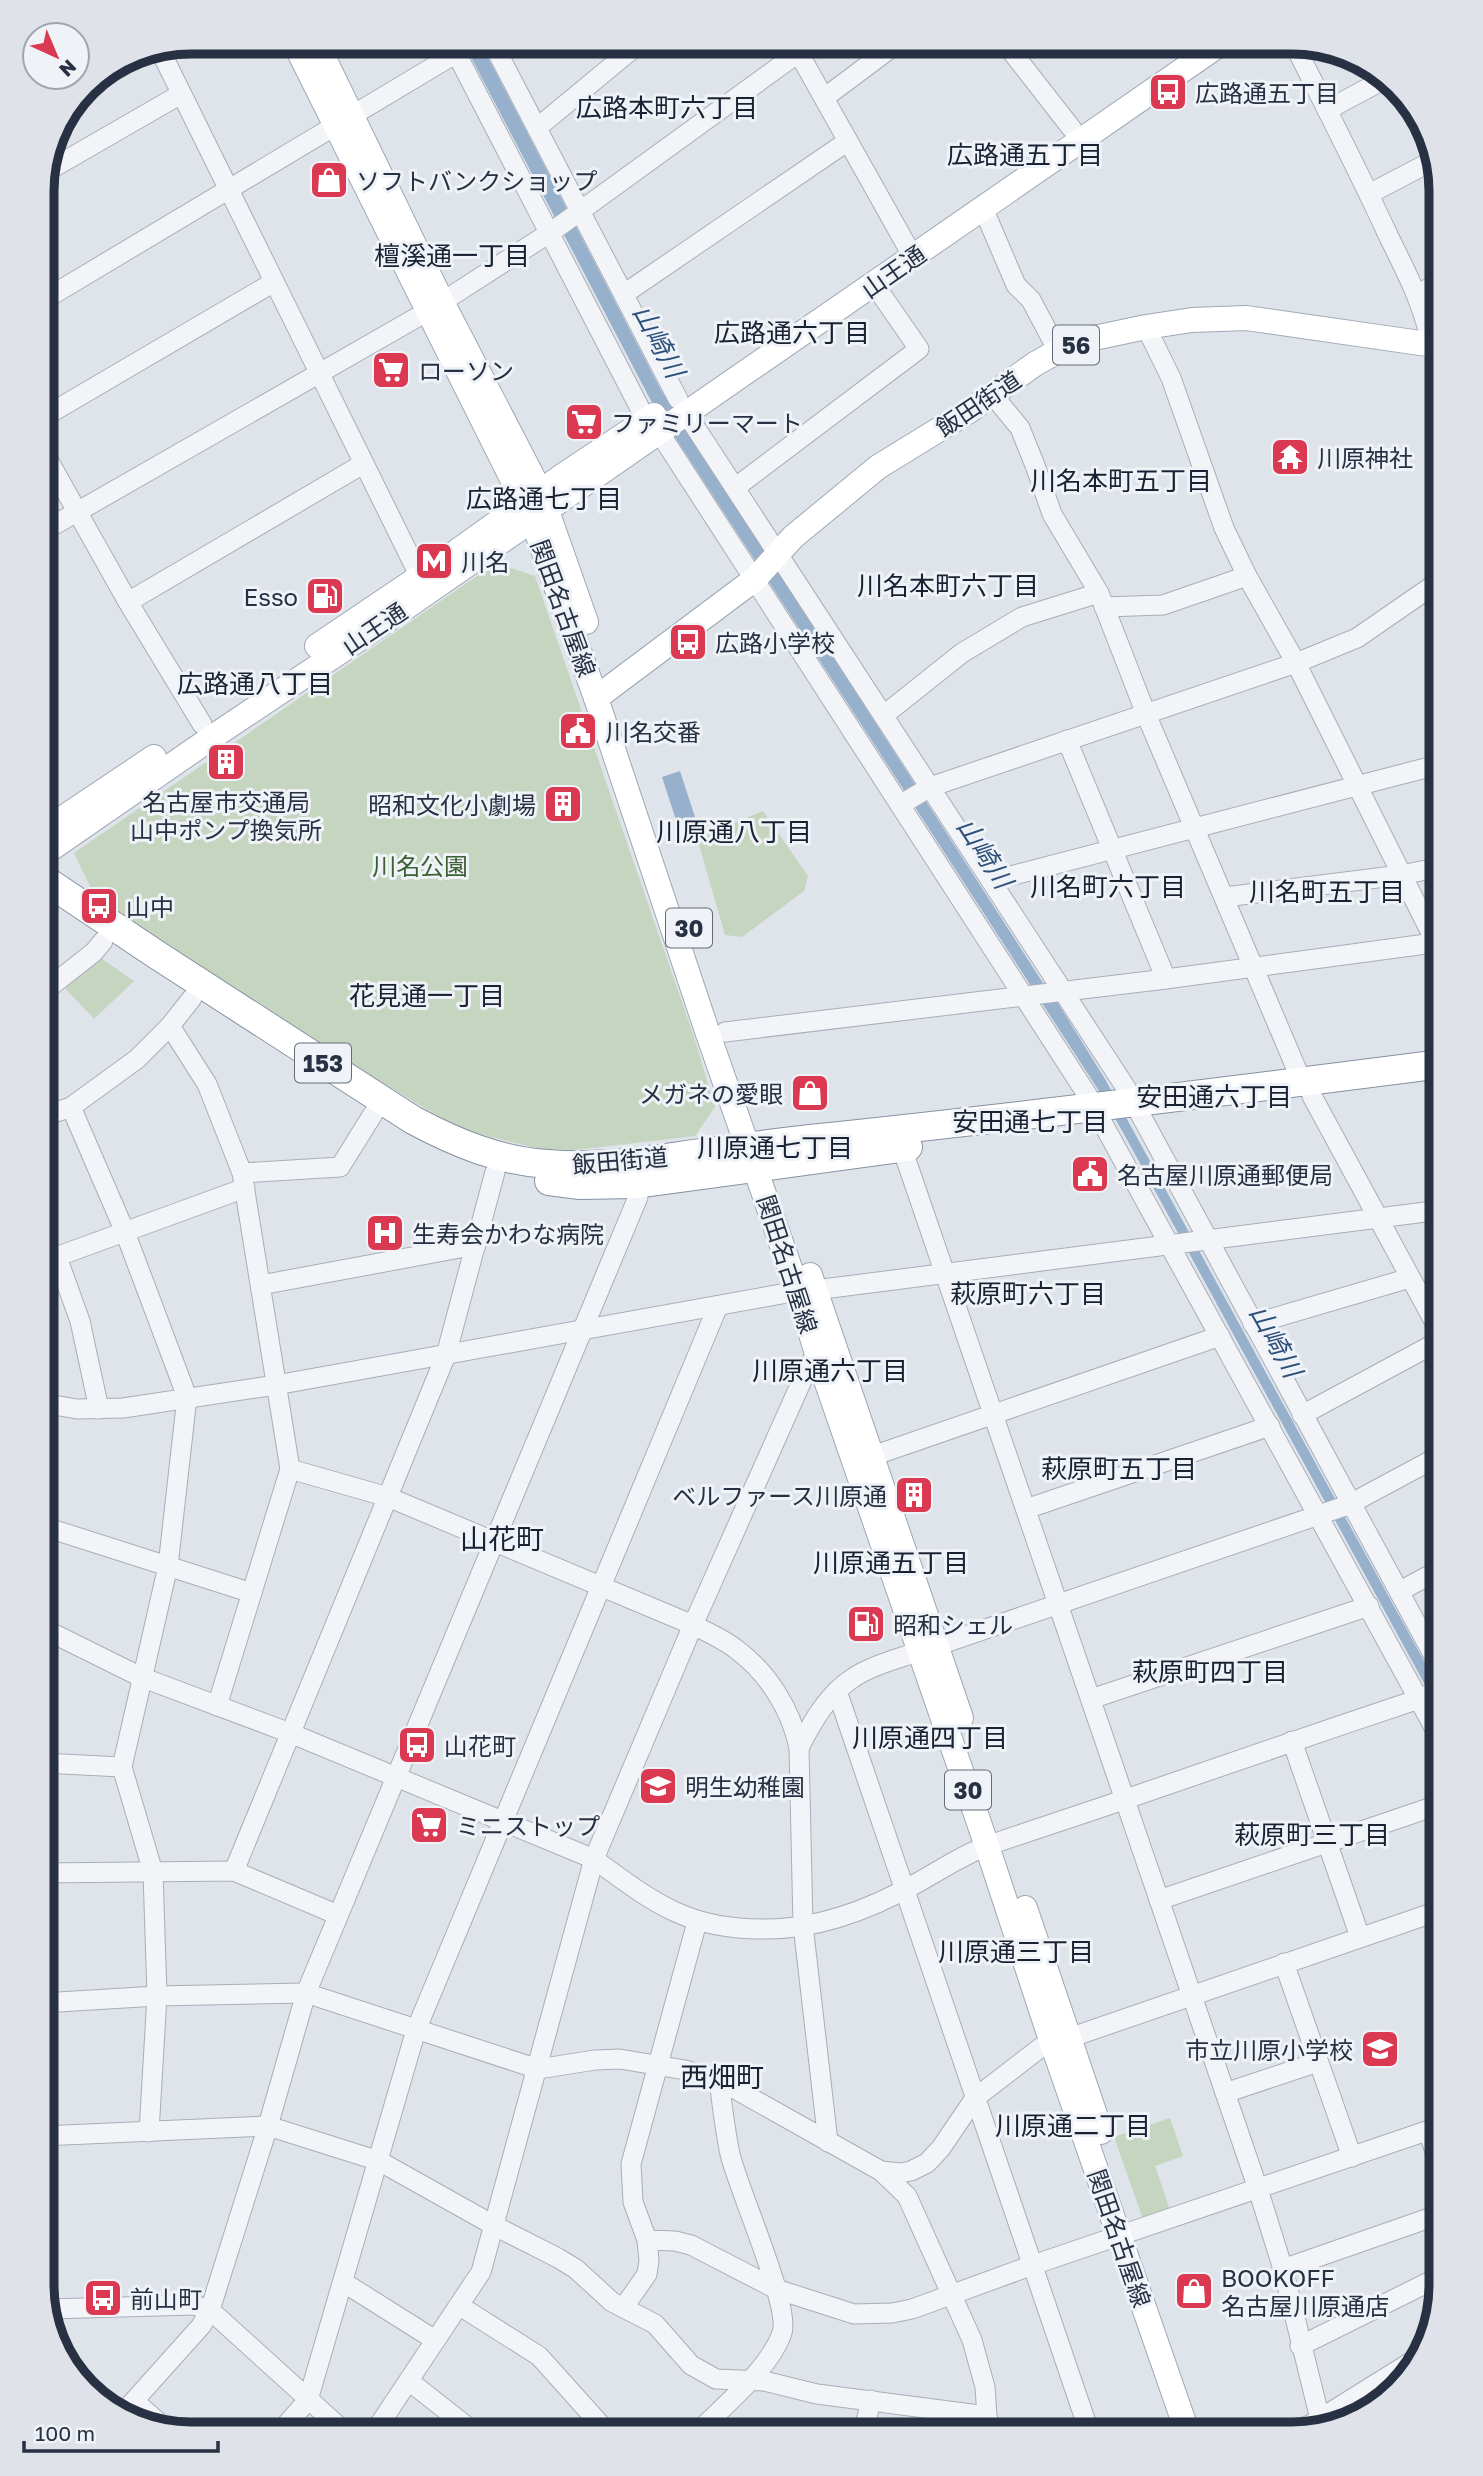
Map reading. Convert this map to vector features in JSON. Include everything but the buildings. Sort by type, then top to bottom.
[{"type":"highway","name":"飯田街道","points":[[55,886],[342,1075],[440,1134],[482,1151],[524,1162],[635,1173]]},
{"type":"highway","name":"飯田街道","points":[[55,909],[373,1114],[441,1153],[495,1172],[580,1185],[635,1173],[760,1156],[1307,1089],[1429,1081]]},
{"type":"highway","name":"飯田街道","points":[[1307,1089],[1429,1066]]},
{"type":"highway","name":"飯田街道","points":[[760,1156],[902,1148],[1101,1115]]},
{"type":"main road","name":"関田名古屋線","points":[[302,54],[343,121],[536,506],[725,1032],[760,1156],[1127,2234],[1184,2422]]},
{"type":"main road","name":"関田名古屋線","points":[[320,54],[343,121]]},
{"type":"main road","name":"山王通","points":[[55,846],[536,506],[910,250],[1072,129],[1178,55]]},
{"type":"main road","name":"山王通","points":[[681,407],[874,284],[910,250],[983,208],[1204,55]]},
{"type":"main road","name":"飯田街道","points":[[603,693],[756,578],[793,537],[878,467],[969,411],[1058,351],[1094,338],[1146,327],[1192,320],[1246,318],[1429,344]]},
{"type":"main road","name":"山王通","points":[[55,823],[419,577],[536,506]]},
{"type":"main road","name":"関田名古屋線","points":[[603,693],[708,1034],[760,1156]]},
{"type":"main road","name":"関田名古屋線","points":[[807,1290],[817,1354],[863,1460]]},
{"type":"main road","name":"関田名古屋線","points":[[1127,2234],[1201,2422]]},
{"type":"street","points":[[55,293],[449,54]]},
{"type":"street","points":[[465,54],[551,232],[654,425],[756,578],[1101,1115],[1429,1718]]},
{"type":"street","points":[[498,54],[681,407],[884,715],[1136,1110],[1429,1647]]},
{"type":"street","points":[[537,128],[626,54]]},
{"type":"street","points":[[55,525],[435,306],[551,232],[785,55]]},
{"type":"street","points":[[799,55],[910,250]]},
{"type":"street","points":[[824,98],[882,55]]},
{"type":"street","points":[[1014,55],[1072,129]]},
{"type":"street","points":[[1299,55],[1417,295],[1429,329]]},
{"type":"street","points":[[164,57],[419,577]]},
{"type":"street","points":[[1326,110],[1376,84]]},
{"type":"street","points":[[57,166],[181,94]]},
{"type":"street","points":[[624,294],[848,141]]},
{"type":"street","points":[[1369,194],[1426,164]]},
{"type":"street","points":[[983,208],[1016,285],[1031,300],[1058,351]]},
{"type":"street","points":[[55,410],[274,282]]},
{"type":"street","points":[[736,487],[919,349],[874,284]]},
{"type":"street","points":[[1417,295],[1429,288]]},
{"type":"street","points":[[1146,327],[1171,379],[1224,528],[1247,576],[1296,663],[1429,927]]},
{"type":"street","points":[[992,394],[1020,428],[1052,514],[1101,600],[1252,966],[1307,1089],[1429,1312]]},
{"type":"street","points":[[128,602],[363,464]]},
{"type":"street","points":[[55,471],[128,602],[202,724]]},
{"type":"street","points":[[884,715],[962,653],[1022,617],[1101,600],[1163,605],[1247,576]]},
{"type":"street","points":[[900,804],[930,787],[1296,663],[1357,638],[1429,588]]},
{"type":"street","points":[[1068,740],[1166,979]]},
{"type":"street","points":[[991,881],[1429,767]]},
{"type":"street","points":[[1225,897],[1429,869]]},
{"type":"street","points":[[55,983],[103,941]]},
{"type":"street","points":[[725,1032],[1166,979],[1252,966],[1429,947]]},
{"type":"street","points":[[55,1113],[71,1107],[137,1059],[170,1026],[192,998]]},
{"type":"street","points":[[170,1026],[207,1084],[243,1181],[290,1469],[217,1706]]},
{"type":"street","points":[[71,1107],[125,1232],[187,1397],[168,1566],[122,1768],[153,1872],[157,1996],[149,2132]]},
{"type":"street","points":[[54,1258],[125,1232],[243,1181],[340,1167],[373,1114]]},
{"type":"street","points":[[902,1148],[1258,2189],[1283,2269],[1320,2418]]},
{"type":"street","points":[[234,1871],[446,1355],[495,1172]]},
{"type":"street","points":[[128,2407],[201,2326],[210,2310],[268,2126],[306,1993],[638,1197],[635,1173]]},
{"type":"street","points":[[54,1405],[77,1409],[123,1408],[276,1385],[807,1290],[1429,1212]]},
{"type":"street","points":[[261,1285],[476,1245]]},
{"type":"street","points":[[54,1271],[80,1321],[99,1409]]},
{"type":"street","points":[[1253,1324],[1410,1278]]},
{"type":"street","points":[[289,2421],[308,2400],[416,2030],[718,1306]]},
{"type":"street","points":[[863,1460],[1220,1336]]},
{"type":"street","points":[[1302,1415],[1429,1346]]},
{"type":"street","points":[[382,2421],[481,2272],[594,1859],[694,1625],[808,1367],[817,1354]]},
{"type":"street","points":[[1026,1509],[1270,1426]]},
{"type":"street","points":[[799,1748],[818,1713],[837,1691],[853,1678],[876,1667],[1321,1515],[1350,1504],[1429,1461]]},
{"type":"street","points":[[290,1469],[388,1497],[694,1625],[733,1647],[757,1668],[788,1713],[796,1731],[799,1748],[803,1925],[828,2141]]},
{"type":"street","points":[[54,1530],[251,1593]]},
{"type":"street","points":[[1400,1591],[1429,1575]]},
{"type":"street","points":[[1091,1699],[1369,1606]]},
{"type":"street","points":[[54,1634],[141,1677],[290,1733],[594,1859],[637,1891],[680,1916],[697,1922],[736,1928],[768,1929],[815,1925],[856,1912],[995,1844],[1429,1694]]},
{"type":"street","points":[[837,1691],[1086,2422]]},
{"type":"street","points":[[1292,1741],[1360,1937]]},
{"type":"street","points":[[54,1764],[122,1768]]},
{"type":"street","points":[[1159,1900],[1429,1808]]},
{"type":"street","points":[[54,1873],[234,1871],[338,1915]]},
{"type":"street","points":[[881,2171],[900,2173],[927,2163],[941,2148],[975,2098],[1040,2048],[1429,1914]]},
{"type":"street","points":[[624,2307],[647,2274],[649,2261],[647,2240],[633,2202],[631,2164],[697,1922]]},
{"type":"street","points":[[1284,1963],[1352,2157]]},
{"type":"street","points":[[54,2002],[157,1996],[306,1993],[538,2068],[620,2059],[685,2070],[719,2080],[881,2171],[907,2196],[953,2294],[978,2356],[990,2422]]},
{"type":"street","points":[[1226,2093],[1318,2062]]},
{"type":"street","points":[[708,2421],[750,2382],[777,2344],[784,2323],[776,2289],[730,2155],[719,2080]]},
{"type":"street","points":[[54,2136],[268,2126],[379,2161],[576,2269],[612,2302],[654,2324],[691,2365],[716,2379],[764,2381],[817,2394],[871,2400],[974,2422]]},
{"type":"street","points":[[647,2240],[675,2241],[691,2245],[776,2289],[854,2314],[883,2314],[912,2309],[1033,2265],[1429,2131]]},
{"type":"street","points":[[1283,2269],[1429,2218]]},
{"type":"street","points":[[343,2282],[435,2340]]},
{"type":"street","points":[[1300,2346],[1429,2282]]},
{"type":"street","points":[[57,2309],[194,2305],[210,2310],[332,2421]]},
{"type":"street","points":[[460,2306],[548,2363],[598,2421]]},
{"type":"street","points":[[1334,2414],[1398,2371]]},
{"type":"street","points":[[409,2381],[460,2421]]},
{"type":"street","points":[[866,2422],[871,2400]]},
{"type":"green space","name":"川名公園","points":[[496,563],[535,576],[694,1037],[715,1107],[695,1136],[575,1150],[541,1149],[482,1135],[450,1123],[378,1080],[96,899],[74,853]]},
{"type":"green space","points":[[763,811],[808,876],[804,891],[742,937],[725,935],[697,838]]},
{"type":"green space","points":[[99,957],[134,981],[94,1019],[62,985]]},
{"type":"green space","points":[[1170,2118],[1183,2156],[1155,2166],[1170,2210],[1143,2219],[1114,2137]]},
{"type":"water","name":"山崎川","points":[[469,54],[486,54],[661,390],[1105,1079],[1429,1670],[1429,1692],[1099,1091],[649,397]]},
{"type":"water","points":[[680,771],[695,817],[677,823],[662,777]]},
{"type":"place","name":"広路通五丁目","points":[[1168,92]]},
{"type":"place","name":"ソフトバンクショップ","points":[[329,180]]},
{"type":"place","name":"ローソン","points":[[391,370]]},
{"type":"place","name":"ファミリーマート","points":[[584,422]]},
{"type":"place","name":"川原神社","points":[[1290,457]]},
{"type":"place","name":"川名","points":[[434,561]]},
{"type":"place","name":"Esso","points":[[325,596]]},
{"type":"place","name":"広路小学校","points":[[688,642]]},
{"type":"place","name":"川名交番","points":[[578,731]]},
{"type":"place","name":"名古屋市交通局 山中ポンプ換気所","points":[[226,762]]},
{"type":"place","name":"昭和文化小劇場","points":[[563,804]]},
{"type":"place","name":"山中","points":[[99,906]]},
{"type":"place","name":"メガネの愛眼","points":[[810,1093]]},
{"type":"place","name":"名古屋川原通郵便局","points":[[1090,1174]]},
{"type":"place","name":"生寿会かわな病院","points":[[385,1233]]},
{"type":"place","name":"ベルファース川原通","points":[[914,1495]]},
{"type":"place","name":"昭和シェル","points":[[866,1624]]},
{"type":"place","name":"山花町","points":[[417,1745]]},
{"type":"place","name":"明生幼稚園","points":[[658,1786]]},
{"type":"place","name":"ミニストップ","points":[[429,1825]]},
{"type":"place","name":"市立川原小学校","points":[[1380,2049]]},
{"type":"place","name":"BOOKOFF 名古屋川原通店","points":[[1194,2291]]},
{"type":"place","name":"前山町","points":[[103,2298]]},
{"type":"district","name":"広路本町六丁目","points":[[667,107]]},
{"type":"district","name":"広路通五丁目","points":[[1025,154]]},
{"type":"district","name":"檀溪通一丁目","points":[[452,255]]},
{"type":"district","name":"広路通六丁目","points":[[792,332]]},
{"type":"district","name":"川名本町五丁目","points":[[1121,480]]},
{"type":"district","name":"広路通七丁目","points":[[544,498]]},
{"type":"district","name":"川名本町六丁目","points":[[948,585]]},
{"type":"district","name":"広路通八丁目","points":[[255,683]]},
{"type":"district","name":"川原通八丁目","points":[[734,831]]},
{"type":"district","name":"川名町六丁目","points":[[1108,886]]},
{"type":"district","name":"川名町五丁目","points":[[1327,891]]},
{"type":"district","name":"花見通一丁目","points":[[427,995]]},
{"type":"district","name":"安田通六丁目","points":[[1214,1096]]},
{"type":"district","name":"安田通七丁目","points":[[1030,1121]]},
{"type":"district","name":"川原通七丁目","points":[[775,1147]]},
{"type":"district","name":"萩原町六丁目","points":[[1028,1293]]},
{"type":"district","name":"川原通六丁目","points":[[830,1370]]},
{"type":"district","name":"萩原町五丁目","points":[[1119,1468]]},
{"type":"district","name":"山花町","points":[[502,1538]]},
{"type":"district","name":"川原通五丁目","points":[[891,1562]]},
{"type":"district","name":"萩原町四丁目","points":[[1210,1671]]},
{"type":"district","name":"川原通四丁目","points":[[930,1737]]},
{"type":"district","name":"萩原町三丁目","points":[[1312,1834]]},
{"type":"district","name":"川原通三丁目","points":[[1016,1951]]},
{"type":"district","name":"西畑町","points":[[722,2076]]},
{"type":"district","name":"川原通二丁目","points":[[1073,2125]]}]
